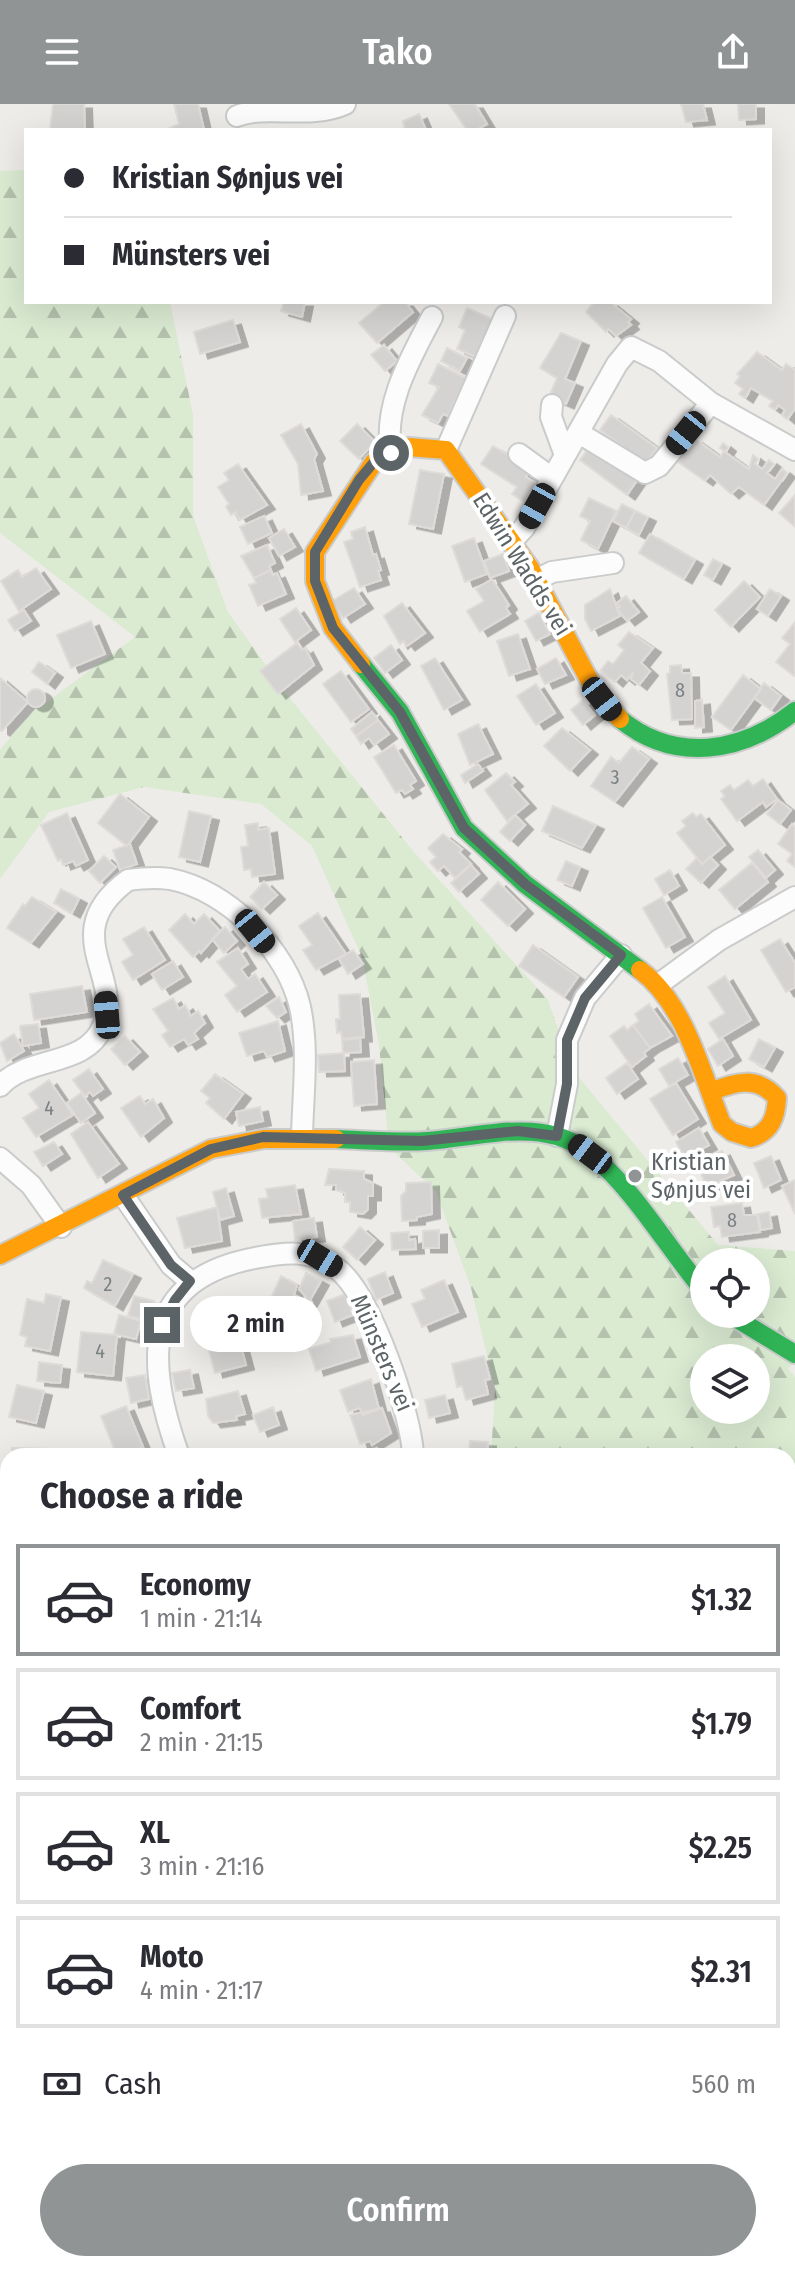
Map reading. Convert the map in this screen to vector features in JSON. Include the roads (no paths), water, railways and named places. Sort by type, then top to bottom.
[{"type":"street","points":[[235,117],[247,112],[299,113],[345,104]]},
{"type":"street","points":[[505,316],[446,450],[420,445],[391,453],[374,462],[359,480],[315,552],[315,581],[333,628],[400,712],[464,828],[525,884],[659,984],[710,1092]]},
{"type":"street","points":[[391,453],[387,429],[394,401],[432,317]]},
{"type":"street","points":[[511,542],[524,528],[617,364],[631,347],[659,361],[711,403],[795,450]]},
{"type":"street","points":[[579,433],[645,473],[659,466],[711,403]]},
{"type":"street","points":[[552,405],[551,417],[565,455]]},
{"type":"street","name":"Edwin Wadds vei","points":[[446,450],[460,465],[536,580],[602,699],[630,728],[650,739],[684,748],[735,746],[767,733],[795,711]]},
{"type":"street","points":[[519,454],[552,478]]},
{"type":"street","points":[[536,580],[552,572],[613,563]]},
{"type":"street","points":[[0,1086],[14,1074],[69,1056],[95,1039],[107,1015],[96,957],[95,926],[100,906],[128,880],[170,879],[214,895],[236,913],[274,955],[288,977],[300,1007],[304,1057],[302,1135]]},
{"type":"street","points":[[659,984],[719,940],[795,897]]},
{"type":"street","points":[[557,1136],[567,1084],[567,1040],[585,998],[621,955]]},
{"type":"street","points":[[0,1255],[211,1149],[263,1137],[302,1135],[422,1141],[518,1131],[557,1136],[574,1142],[605,1167],[690,1273]]},
{"type":"street","points":[[0,1158],[31,1185],[61,1227]]},
{"type":"street","points":[[123,1195],[171,1265],[190,1281],[168,1311],[157,1346],[165,1409],[177,1448]]},
{"type":"street","name":"Münsters vei","points":[[190,1281],[239,1261],[294,1252],[312,1254],[338,1269],[358,1292],[367,1310],[410,1419],[412,1448]]},
{"type":"street","points":[[752,1328],[795,1354]]},
{"type":"place","name":"Kristian Sønjus vei","points":[[635,1176]]}]
